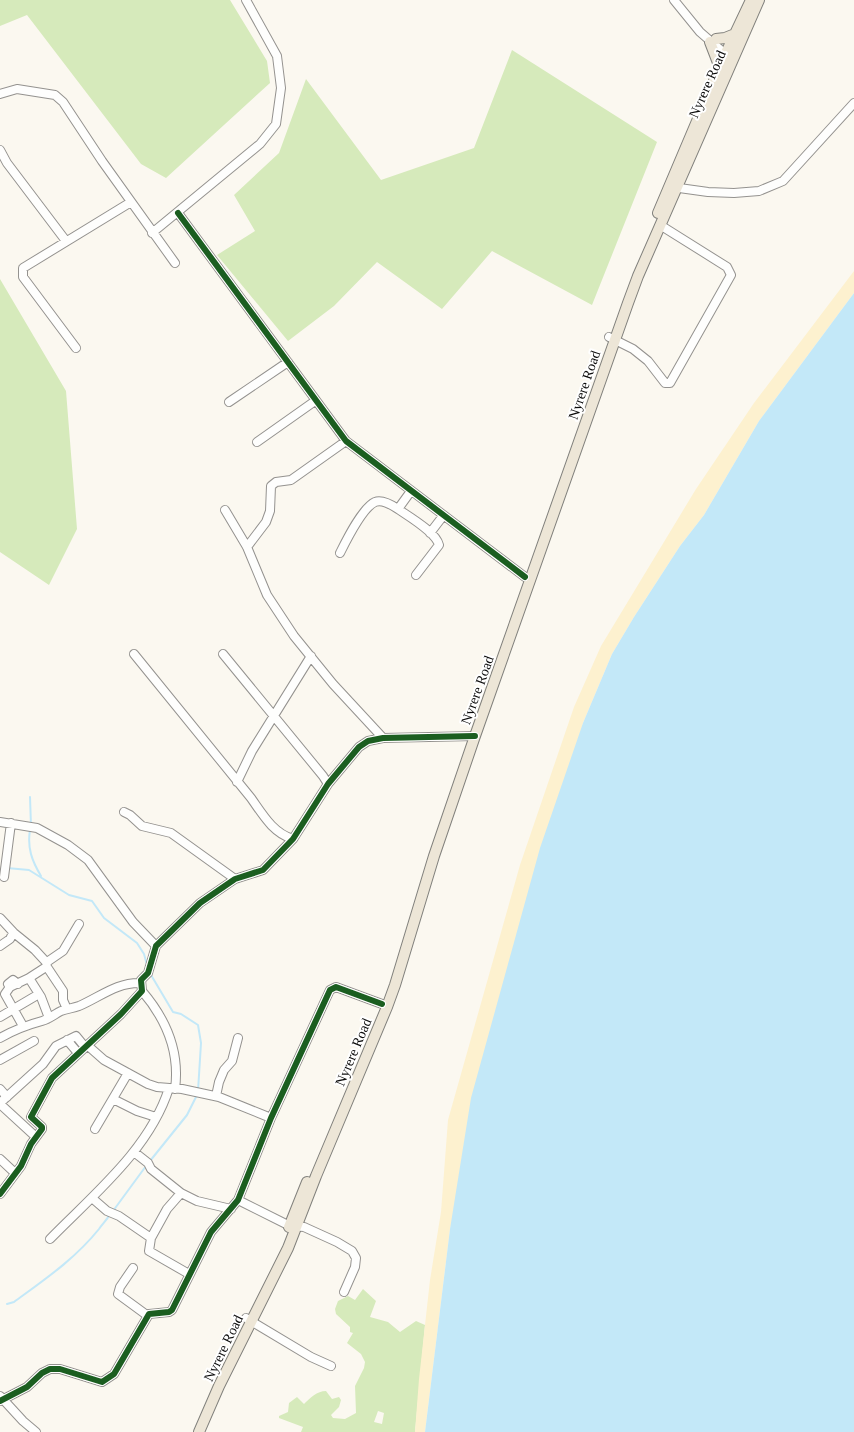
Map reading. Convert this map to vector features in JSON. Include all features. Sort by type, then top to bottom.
[{"type":"main road","name":"Nyrere Road","points":[[293,1226],[395,985],[472,736],[525,577],[612,338],[660,225],[673,187],[720,68],[731,54],[735,34],[751,0]]},
{"type":"main road","name":"Nyrere Road","points":[[194,1432],[225,1360],[282,1262],[293,1226],[382,1004],[428,855],[472,736],[612,338],[632,273],[673,187],[731,54],[759,0]]},
{"type":"main road","points":[[720,68],[713,40],[725,38],[735,34]]},
{"type":"main road","name":"Nyrere Road","points":[[199,1432],[249,1320]]},
{"type":"street","points":[[152,232],[178,213],[260,144],[276,124],[281,88],[277,56],[246,0]]},
{"type":"street","points":[[674,0],[692,21],[731,54]]},
{"type":"street","points":[[0,94],[17,89],[55,95],[59,98],[175,263]]},
{"type":"street","points":[[673,187],[734,193],[759,191],[783,181],[854,103]]},
{"type":"street","points":[[0,150],[6,163],[66,241]]},
{"type":"street","points":[[76,348],[23,277],[24,268],[131,202]]},
{"type":"street","points":[[178,213],[346,442],[525,577]]},
{"type":"street","points":[[612,338],[633,348],[648,361],[665,383],[670,383],[731,275],[727,267],[660,225]]},
{"type":"street","points":[[229,402],[288,362]]},
{"type":"street","points":[[257,442],[315,401]]},
{"type":"street","points":[[247,546],[266,522],[270,512],[271,486],[280,481],[291,480],[346,442]]},
{"type":"street","points":[[398,508],[411,491]]},
{"type":"street","points":[[340,553],[351,533],[371,504],[381,502],[398,508],[438,541],[439,545],[416,575]]},
{"type":"street","points":[[225,510],[247,546],[267,594],[294,636],[332,684],[383,738]]},
{"type":"street","points":[[430,533],[443,516]]},
{"type":"street","points":[[134,654],[267,821],[284,836],[294,839]]},
{"type":"street","points":[[223,654],[324,776],[328,784]]},
{"type":"street","points":[[237,782],[252,751],[310,656]]},
{"type":"street","points":[[0,1194],[15,1173],[42,1128],[31,1117],[52,1078],[121,1014],[141,987],[156,946],[200,903],[235,879],[263,870],[294,839],[328,784],[359,747],[368,741],[383,738],[472,736]]},
{"type":"street","points":[[124,812],[130,815],[142,826],[171,833],[235,879]]},
{"type":"street","points":[[0,822],[30,827],[68,845],[88,860],[133,922],[156,946]]},
{"type":"street","points":[[4,871],[9,846],[11,823]]},
{"type":"street","points":[[0,918],[13,933],[37,952],[47,965],[63,991],[63,1000],[67,1009]]},
{"type":"street","points":[[23,1026],[5,994],[14,985],[29,978],[63,951],[79,924]]},
{"type":"street","points":[[0,946],[10,939],[13,933]]},
{"type":"street","points":[[29,978],[39,994],[49,1018]]},
{"type":"street","points":[[0,1038],[23,1026],[49,1018],[79,1005],[111,988],[116,988],[126,984],[141,987],[155,1008],[171,1040],[178,1069],[172,1088],[164,1104],[134,1152],[92,1198],[50,1239]]},
{"type":"street","points":[[36,1432],[1,1398],[27,1387],[42,1373],[50,1369],[60,1369],[102,1382],[108,1379],[114,1374],[150,1312],[164,1313],[172,1310],[210,1232],[238,1200],[271,1118],[330,990],[336,987],[382,1004]]},
{"type":"street","points":[[0,1017],[39,994]]},
{"type":"street","points":[[36,1137],[0,1103],[43,1064],[56,1046],[76,1036],[104,1060],[148,1084],[216,1096],[271,1118]]},
{"type":"street","points":[[216,1096],[219,1082],[224,1070],[232,1061],[238,1038]]},
{"type":"street","points":[[67,1040],[78,1054]]},
{"type":"street","points":[[0,1060],[34,1041]]},
{"type":"street","points":[[95,1129],[128,1073]]},
{"type":"street","points":[[0,1089],[7,1097]]},
{"type":"street","points":[[113,1099],[137,1111],[156,1117]]},
{"type":"street","points":[[134,1152],[181,1193],[197,1201],[231,1209]]},
{"type":"street","points":[[0,1159],[15,1173]]},
{"type":"street","points":[[181,1193],[167,1209],[151,1238],[149,1251],[189,1274]]},
{"type":"street","points":[[92,1198],[111,1212],[134,1225],[151,1238]]},
{"type":"street","points":[[238,1200],[293,1226],[311,1230],[352,1251],[356,1258],[355,1267],[344,1292]]},
{"type":"street","points":[[133,1268],[120,1287],[118,1294],[148,1316]]},
{"type":"street","points":[[249,1320],[311,1357],[331,1366]]},
{"type":"green space","points":[[0,0],[230,0],[267,61],[270,83],[166,178],[141,164],[27,15],[0,26]]},
{"type":"green space","points":[[512,50],[657,142],[592,305],[492,251],[442,309],[377,262],[334,306],[288,341],[217,255],[255,231],[234,195],[279,153],[306,79],[381,180],[474,148]]},
{"type":"green space","points":[[0,279],[66,391],[77,529],[49,585],[0,552]]},
{"type":"green space","points":[[363,1289],[376,1301],[370,1317],[388,1322],[400,1332],[416,1321],[425,1325],[415,1432],[301,1432],[303,1427],[279,1418],[279,1416],[288,1412],[289,1403],[297,1397],[304,1404],[311,1397],[323,1391],[326,1391],[332,1399],[339,1397],[341,1400],[339,1407],[331,1415],[333,1418],[345,1419],[356,1413],[355,1386],[364,1368],[365,1362],[361,1354],[347,1343],[353,1333],[350,1332],[350,1327],[336,1314],[335,1309],[338,1301],[348,1296],[355,1300]],"holes":[[[378,1411],[384,1413],[382,1424],[374,1422]]]},
{"type":"sand","points":[[854,271],[854,293],[759,421],[704,515],[680,546],[634,617],[612,654],[583,723],[450,1229],[425,1432],[415,1432],[419,1379],[430,1280],[441,1212],[448,1120],[520,865],[574,707],[601,646],[696,489],[754,403]]},
{"type":"water","points":[[854,293],[854,1432],[425,1432],[450,1229],[471,1098],[540,848],[583,723],[612,654],[634,617],[680,546],[704,515],[759,421]]},
{"type":"waterway","points":[[30,797],[31,826]]},
{"type":"waterway","points":[[30,830],[29,843],[31,854],[41,876]]},
{"type":"waterway","points":[[7,868],[29,870],[69,895],[92,901],[104,918],[137,943],[144,954],[147,965]]},
{"type":"waterway","points":[[151,975],[173,1012],[181,1014],[198,1025],[201,1043],[198,1091]]},
{"type":"waterway","points":[[150,1161],[187,1115],[197,1095]]},
{"type":"waterway","points":[[113,1211],[146,1166]]},
{"type":"waterway","points":[[7,1304],[14,1302],[48,1277],[80,1250],[90,1240],[110,1214]]},
{"type":"cycle path","points":[[178,213],[346,441],[525,577]]},
{"type":"cycle path","points":[[0,1194],[21,1166],[31,1144],[42,1129],[42,1127],[31,1117],[52,1078],[121,1014],[142,991],[141,980],[148,973],[156,946],[200,903],[235,879],[263,870],[293,839],[328,784],[359,747],[368,741],[383,738],[475,736]]},
{"type":"cycle path","points":[[0,1401],[27,1387],[42,1373],[50,1369],[60,1369],[102,1382],[114,1374],[149,1314],[169,1312],[172,1310],[211,1232],[238,1200],[271,1118],[330,990],[336,987],[382,1004]]}]
